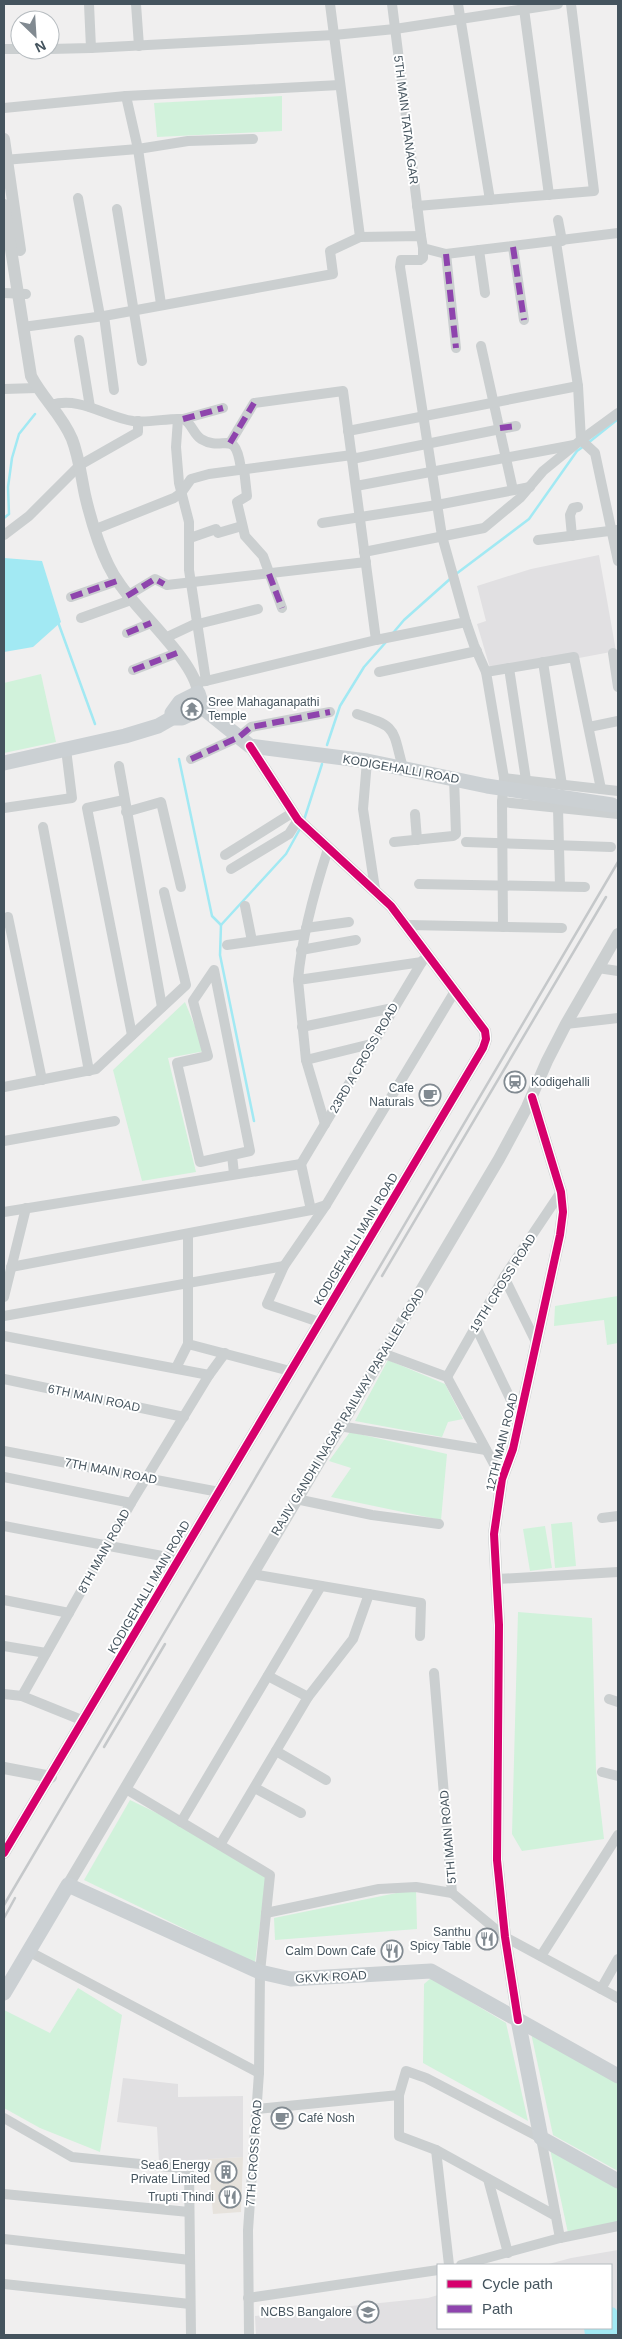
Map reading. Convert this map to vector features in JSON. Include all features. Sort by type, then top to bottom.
[{"type":"main road","points":[[4,763],[148,729],[172,718],[172,713],[180,702],[201,691],[245,742]]},
{"type":"main road","name":"KODIGEHALLI ROAD","points":[[245,742],[368,761],[503,789],[616,803]]},
{"type":"main road","points":[[4,1993],[68,1885]]},
{"type":"main road","name":"GKVK ROAD","points":[[68,1885],[260,1972],[291,1979],[431,1971],[618,2076]]},
{"type":"main road","points":[[518,2020],[541,2138],[618,2181]]},
{"type":"street","points":[[89,4],[91,48]]},
{"type":"street","points":[[136,4],[138,46]]},
{"type":"street","points":[[330,4],[360,237]]},
{"type":"street","name":"5TH MAIN TATANAGAR","points":[[392,4],[423,248]]},
{"type":"street","points":[[458,4],[490,200]]},
{"type":"street","points":[[60,49],[334,35],[395,29],[558,4]]},
{"type":"street","points":[[417,206],[594,191],[571,4]]},
{"type":"street","points":[[524,9],[549,194]]},
{"type":"street","points":[[4,108],[126,96],[340,85]]},
{"type":"street","points":[[126,96],[138,149],[161,304]]},
{"type":"street","points":[[4,139],[5,160],[27,327],[31,376],[36,387],[51,405],[71,438],[96,529],[117,581],[129,598],[177,653],[201,691]]},
{"type":"street","points":[[5,160],[138,149],[188,141],[253,139]]},
{"type":"street","points":[[78,198],[102,316],[114,390]]},
{"type":"street","points":[[4,205],[7,251],[22,294]]},
{"type":"street","points":[[117,209],[142,361]]},
{"type":"street","points":[[558,220],[559,242],[578,386],[582,444]]},
{"type":"street","points":[[503,927],[503,789],[486,672],[466,622],[442,536],[399,262],[401,260],[420,260],[423,258],[423,248],[446,254],[559,242],[618,233]]},
{"type":"street","points":[[27,327],[102,316],[333,274],[330,251],[360,237],[421,236]]},
{"type":"street","points":[[513,247],[524,320]]},
{"type":"street","points":[[479,250],[486,293]]},
{"type":"street","points":[[446,254],[456,348]]},
{"type":"street","points":[[4,293],[22,294]]},
{"type":"street","points":[[79,340],[90,407]]},
{"type":"street","points":[[482,346],[513,490]]},
{"type":"street","points":[[348,431],[578,386]]},
{"type":"street","points":[[4,389],[36,387]]},
{"type":"street","points":[[230,443],[254,403],[343,390],[365,557],[385,638]]},
{"type":"street","points":[[51,405],[62,402],[90,407],[138,421],[181,419],[223,408]]},
{"type":"street","points":[[81,618],[129,598],[155,579],[167,585],[269,574],[365,557],[442,536],[484,528],[520,498],[543,471],[582,444],[618,414]]},
{"type":"street","points":[[181,419],[189,423],[199,438],[210,442],[230,443],[237,449],[247,496],[238,502],[242,526],[248,540],[263,556],[282,608]]},
{"type":"street","points":[[181,419],[176,447],[181,493],[189,522],[189,564],[198,624],[201,691]]},
{"type":"street","points":[[4,535],[29,516],[80,466],[138,432],[138,421]]},
{"type":"street","points":[[96,529],[174,498],[181,493],[187,482],[196,477],[242,469],[352,457],[516,426]]},
{"type":"street","points":[[356,486],[582,444],[595,454],[615,530],[618,561]]},
{"type":"street","points":[[322,523],[437,505],[530,487]]},
{"type":"street","points":[[572,536],[570,515],[574,508],[578,507]]},
{"type":"street","points":[[190,538],[216,529],[218,534],[242,526]]},
{"type":"street","points":[[538,540],[615,530]]},
{"type":"street","points":[[71,597],[117,581]]},
{"type":"street","points":[[165,638],[198,624],[258,609]]},
{"type":"street","points":[[201,691],[385,638],[466,622]]},
{"type":"street","points":[[127,633],[151,623]]},
{"type":"street","points":[[379,672],[477,651]]},
{"type":"street","points":[[134,670],[177,653]]},
{"type":"street","points":[[613,653],[618,687]]},
{"type":"street","points":[[486,672],[574,657],[601,789],[616,803]]},
{"type":"street","points":[[543,662],[562,785]]},
{"type":"street","points":[[509,668],[526,780]]},
{"type":"street","points":[[191,759],[245,742],[251,727],[330,712]]},
{"type":"street","points":[[357,714],[383,722],[392,730],[403,768]]},
{"type":"street","points":[[589,727],[618,722]]},
{"type":"street","name":"KODIGEHALLI MAIN ROAD","points":[[4,1853],[51,1777],[178,1559],[483,1048],[486,1039],[485,1031],[455,991],[425,957],[407,925],[374,889],[297,819],[245,742]]},
{"type":"street","points":[[4,808],[72,798],[66,749]]},
{"type":"street","points":[[368,761],[362,809],[374,889]]},
{"type":"street","points":[[119,766],[162,1007]]},
{"type":"street","points":[[394,842],[453,836],[456,834],[454,778]]},
{"type":"street","points":[[503,789],[526,780],[601,789]]},
{"type":"street","points":[[503,789],[558,808],[616,803]]},
{"type":"street","points":[[124,800],[87,808],[132,1035]]},
{"type":"street","points":[[126,812],[161,802],[181,887]]},
{"type":"street","points":[[558,808],[560,886]]},
{"type":"street","points":[[415,814],[417,840]]},
{"type":"street","points":[[225,855],[297,819]]},
{"type":"street","points":[[231,869],[289,834],[297,819]]},
{"type":"street","points":[[43,827],[89,1071]]},
{"type":"street","points":[[466,842],[611,847]]},
{"type":"street","points":[[325,1124],[306,1060],[298,980],[305,931],[316,885],[328,849]]},
{"type":"street","points":[[419,884],[585,887]]},
{"type":"street","points":[[4,1087],[89,1071],[101,1065],[186,985],[164,892]]},
{"type":"street","points":[[245,906],[252,941]]},
{"type":"street","points":[[8,917],[42,1080]]},
{"type":"street","points":[[227,944],[349,922]]},
{"type":"street","points":[[407,925],[562,928]]},
{"type":"street","name":"RAJIV GANDHI NAGAR RAILWAY PARALLEL ROAD","points":[[68,1885],[499,1158],[532,1097],[547,1061],[566,1024],[618,934]]},
{"type":"street","points":[[301,950],[356,940]]},
{"type":"street","points":[[4,952],[15,950]]},
{"type":"street","points":[[298,980],[425,957]]},
{"type":"street","name":"23RD A CROSS ROAD","points":[[301,1164],[425,957]]},
{"type":"street","points":[[598,968],[618,971]]},
{"type":"street","points":[[214,970],[250,1151],[232,1155],[200,1162],[177,1063],[208,1056],[193,1002],[214,970]]},
{"type":"street","points":[[319,1322],[267,1304],[284,1266],[326,1205],[455,991]]},
{"type":"street","points":[[302,1027],[393,1008]]},
{"type":"street","points":[[566,1024],[618,1018]]},
{"type":"street","points":[[306,1060],[372,1044]]},
{"type":"street","name":"12TH MAIN ROAD","points":[[518,2020],[504,1937],[497,1860],[498,1579],[494,1534],[502,1479],[513,1449],[537,1344],[560,1235],[562,1212],[561,1192],[532,1097]]},
{"type":"street","points":[[4,1141],[115,1121]]},
{"type":"street","points":[[232,1155],[234,1174]]},
{"type":"street","points":[[4,1212],[301,1164],[311,1210]]},
{"type":"street","name":"19TH CROSS ROAD","points":[[447,1377],[504,1277],[561,1192]]},
{"type":"street","points":[[11,1267],[311,1210],[326,1205]]},
{"type":"street","points":[[4,1297],[26,1208]]},
{"type":"street","points":[[176,1368],[188,1344],[188,1234]]},
{"type":"street","points":[[4,1316],[284,1266]]},
{"type":"street","points":[[504,1277],[537,1344]]},
{"type":"street","points":[[476,1327],[520,1419]]},
{"type":"street","points":[[4,1336],[209,1374]]},
{"type":"street","points":[[188,1344],[290,1371]]},
{"type":"street","points":[[131,1503],[209,1374],[225,1353]]},
{"type":"street","points":[[382,1353],[447,1377],[502,1479]]},
{"type":"street","name":"6TH MAIN ROAD","points":[[4,1379],[184,1416]]},
{"type":"street","points":[[339,1426],[486,1450]]},
{"type":"street","name":"7TH MAIN ROAD","points":[[4,1451],[219,1492]]},
{"type":"street","name":"8TH MAIN ROAD","points":[[4,1477],[131,1503],[22,1696]]},
{"type":"street","points":[[296,1499],[372,1515],[439,1524]]},
{"type":"street","points":[[602,1518],[618,1516]]},
{"type":"street","points":[[4,1526],[178,1559]]},
{"type":"street","points":[[498,1579],[618,1572]]},
{"type":"street","points":[[252,1574],[421,1604],[420,1636]]},
{"type":"street","points":[[181,1822],[321,1586]]},
{"type":"street","points":[[126,1789],[220,1845],[308,1697],[353,1639],[369,1594]]},
{"type":"street","points":[[4,1600],[69,1613]]},
{"type":"street","points":[[4,1646],[46,1653]]},
{"type":"street","name":"5TH MAIN ROAD","points":[[434,1673],[452,1893],[504,1937],[618,1998]]},
{"type":"street","points":[[268,1676],[308,1697]]},
{"type":"street","points":[[4,1694],[22,1696],[84,1721]]},
{"type":"street","points":[[276,1751],[326,1780]]},
{"type":"street","points":[[4,1768],[51,1777]]},
{"type":"street","points":[[602,1772],[618,1776]]},
{"type":"street","points":[[254,1788],[301,1813]]},
{"type":"street","points":[[541,1956],[618,1836]]},
{"type":"street","name":"7TH CROSS ROAD","points":[[220,1845],[270,1875],[260,1972],[257,2109],[248,2230],[249,2335]]},
{"type":"street","points":[[266,1913],[379,1889],[416,1886],[452,1893]]},
{"type":"street","points":[[30,1952],[258,2073]]},
{"type":"street","points":[[601,1989],[618,1959]]},
{"type":"street","points":[[556,2216],[436,2150],[399,2136],[399,2095],[406,2071],[426,2078],[541,2138],[556,2216],[560,2238]]},
{"type":"street","points":[[257,2109],[399,2095]]},
{"type":"street","points":[[4,2118],[72,2157],[188,2169],[191,2335]]},
{"type":"street","points":[[436,2150],[450,2264]]},
{"type":"street","points":[[488,2179],[508,2253]]},
{"type":"street","points":[[4,2194],[189,2212]]},
{"type":"street","points":[[465,2264],[560,2238],[618,2226]]},
{"type":"street","points":[[4,2239],[190,2260]]},
{"type":"street","points":[[248,2298],[437,2270]]},
{"type":"street","points":[[4,2284],[190,2304]]},
{"type":"shaded area","points":[[599,555],[616,651],[579,658],[490,668],[477,624],[486,621],[477,586],[531,569]]},
{"type":"shaded area","points":[[123,2078],[178,2084],[178,2097],[243,2096],[243,2157],[159,2162],[157,2127],[117,2122]]},
{"type":"shaded area","points":[[243,2157],[241,2212],[213,2214],[208,2159]]},
{"type":"shaded area","name":"NCBS Bangalore","points":[[618,2250],[618,2335],[256,2335],[255,2316],[428,2298],[437,2295],[437,2329],[612,2329],[612,2264],[549,2264]]},
{"type":"green space","points":[[282,96],[282,131],[157,137],[154,103]]},
{"type":"green space","points":[[41,674],[56,742],[4,753],[4,683]]},
{"type":"green space","points":[[185,1002],[205,1051],[168,1058],[196,1172],[142,1181],[113,1070]]},
{"type":"green space","points":[[618,1296],[618,1343],[607,1345],[604,1320],[554,1326],[555,1306]]},
{"type":"green space","points":[[388,1360],[445,1384],[463,1419],[448,1422],[442,1437],[355,1421]]},
{"type":"green space","points":[[350,1432],[447,1454],[441,1520],[331,1497],[351,1468],[329,1461]]},
{"type":"green space","points":[[572,1522],[576,1566],[555,1568],[551,1524]]},
{"type":"green space","points":[[545,1526],[552,1568],[530,1571],[523,1529]]},
{"type":"green space","points":[[518,1612],[592,1618],[596,1770],[604,1839],[522,1851],[512,1834]]},
{"type":"green space","points":[[130,1800],[163,1816],[266,1876],[255,1963],[84,1880]]},
{"type":"green space","points":[[416,1889],[417,1929],[275,1940],[274,1918]]},
{"type":"green space","points":[[431,1978],[506,2023],[528,2121],[423,2063],[424,1984]]},
{"type":"green space","points":[[78,1988],[122,2015],[100,2152],[40,2128],[4,2108],[4,2010],[50,2033]]},
{"type":"green space","points":[[531,2033],[618,2083],[618,2171],[553,2135]]},
{"type":"green space","points":[[550,2149],[618,2187],[618,2223],[568,2233]]},
{"type":"water","points":[[4,558],[42,561],[61,622],[33,647],[4,652]]},
{"type":"water","points":[[612,2307],[615,2308],[618,2312],[618,2335],[585,2335],[584,2329],[612,2329]]},
{"type":"waterway","points":[[4,518],[9,514],[8,487],[12,458],[19,434],[35,414]]},
{"type":"waterway","points":[[588,443],[618,419]]},
{"type":"waterway","points":[[456,574],[529,519],[577,451],[584,446]]},
{"type":"waterway","points":[[393,633],[404,620],[450,579]]},
{"type":"waterway","points":[[58,622],[95,724]]},
{"type":"waterway","points":[[327,745],[340,706],[364,667],[386,642]]},
{"type":"waterway","points":[[179,759],[212,916],[221,925]]},
{"type":"waterway","points":[[304,820],[322,764]]},
{"type":"waterway","points":[[254,1121],[220,955],[221,925],[286,854],[301,827]]},
{"type":"railway","points":[[4,1905],[618,862]]},
{"type":"railway","points":[[382,1276],[606,897]]},
{"type":"railway","points":[[104,1747],[165,1644]]},
{"type":"railway","points":[[4,1918],[15,1898]]},
{"type":"marked path","points":[[513,247],[524,320]]},
{"type":"marked path","points":[[446,254],[456,348]]},
{"type":"marked path","points":[[230,443],[254,403]]},
{"type":"marked path","points":[[183,419],[223,408]]},
{"type":"marked path","points":[[500,428],[516,426]]},
{"type":"marked path","points":[[269,574],[282,608]]},
{"type":"marked path","points":[[127,596],[155,579],[164,584]]},
{"type":"marked path","points":[[71,597],[117,581]]},
{"type":"marked path","points":[[127,633],[151,623]]},
{"type":"marked path","points":[[133,670],[177,653]]},
{"type":"marked path","points":[[191,759],[239,737],[251,727],[330,712]]},
{"type":"cycle path","points":[[4,1853],[483,1048],[486,1039],[485,1031],[391,906],[298,820],[250,746]]},
{"type":"cycle path","points":[[518,2020],[505,1937],[497,1860],[499,1625],[494,1534],[502,1479],[513,1449],[560,1235],[563,1212],[561,1192],[532,1097]]},
{"type":"place","name":"Sree Mahaganapathi Temple","points":[[192,709]]},
{"type":"place","name":"Kodigehalli","points":[[515,1082]]},
{"type":"place","name":"Cafe Naturals","points":[[430,1095]]},
{"type":"place","name":"Santhu Spicy Table","points":[[487,1939]]},
{"type":"place","name":"Calm Down Cafe","points":[[392,1951]]},
{"type":"place","name":"Café Nosh","points":[[282,2118]]},
{"type":"place","name":"Sea6 Energy Private Limited","points":[[226,2172]]},
{"type":"place","name":"Trupti Thindi","points":[[230,2197]]},
{"type":"place","name":"NCBS Bangalore","points":[[368,2312]]}]
